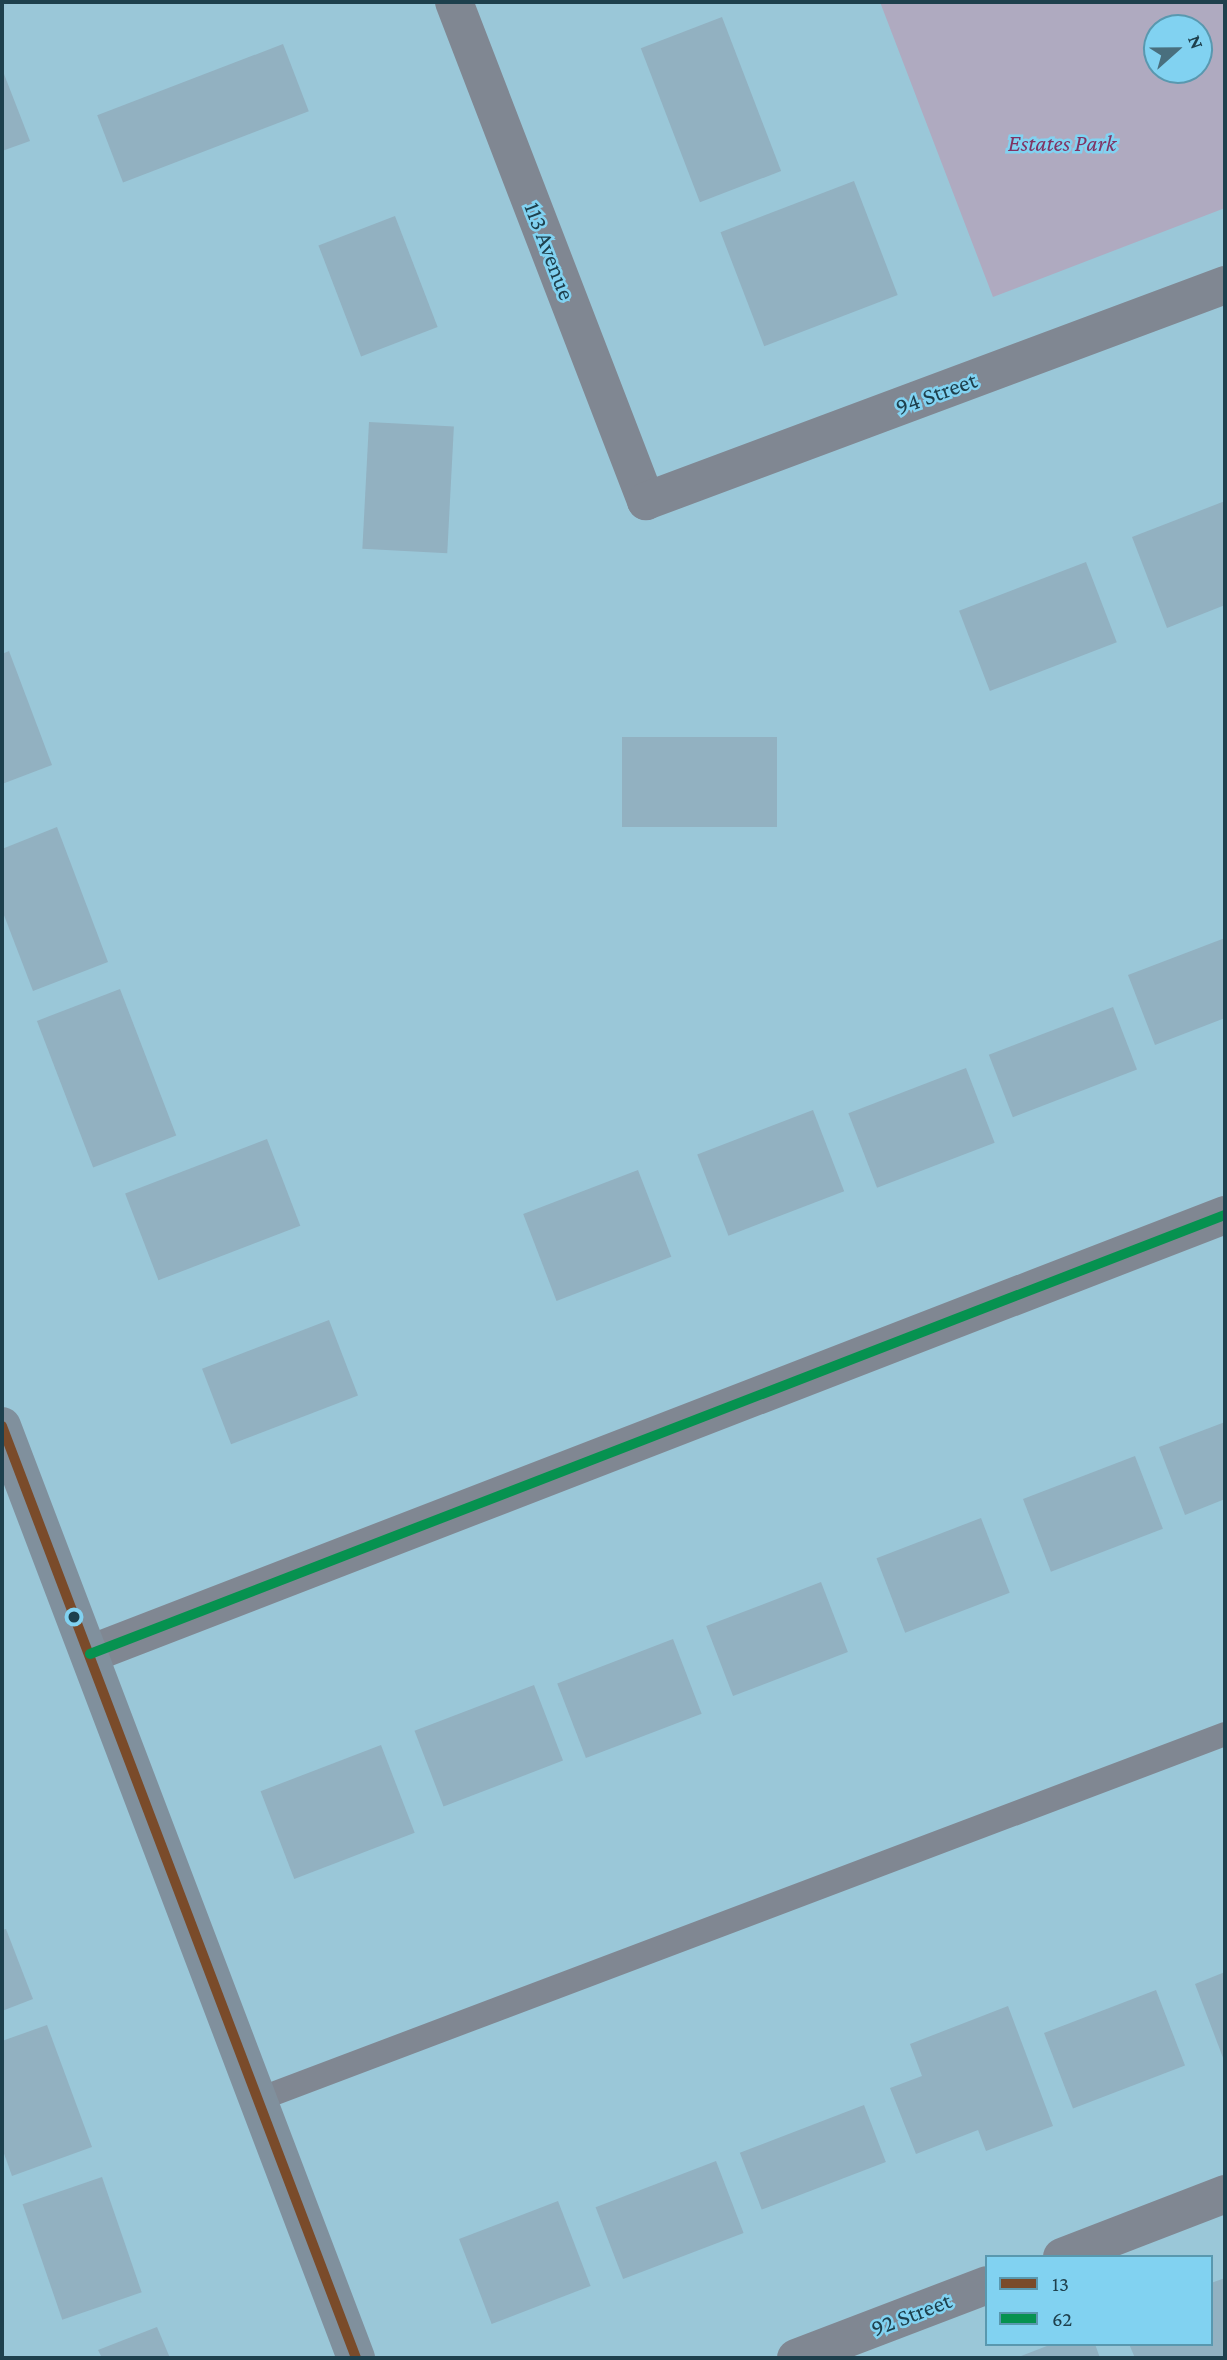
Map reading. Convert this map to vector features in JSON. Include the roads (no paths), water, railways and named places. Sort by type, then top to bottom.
[{"type":"street","name":"113 Avenue","points":[[454,2],[646,501]]},
{"type":"street","name":"94 Street","points":[[646,501],[1225,285]]},
{"type":"street","points":[[90,1654],[1225,1215]]},
{"type":"street","points":[[2,1426],[356,2358]]},
{"type":"street","points":[[1067,2255],[1225,2194]]},
{"type":"street","name":"92 Street","points":[[796,2358],[986,2285]]},
{"type":"lane","points":[[257,2100],[1225,1734]]},
{"type":"park label","name":"Estates Park","points":[[1062,143]]}]
